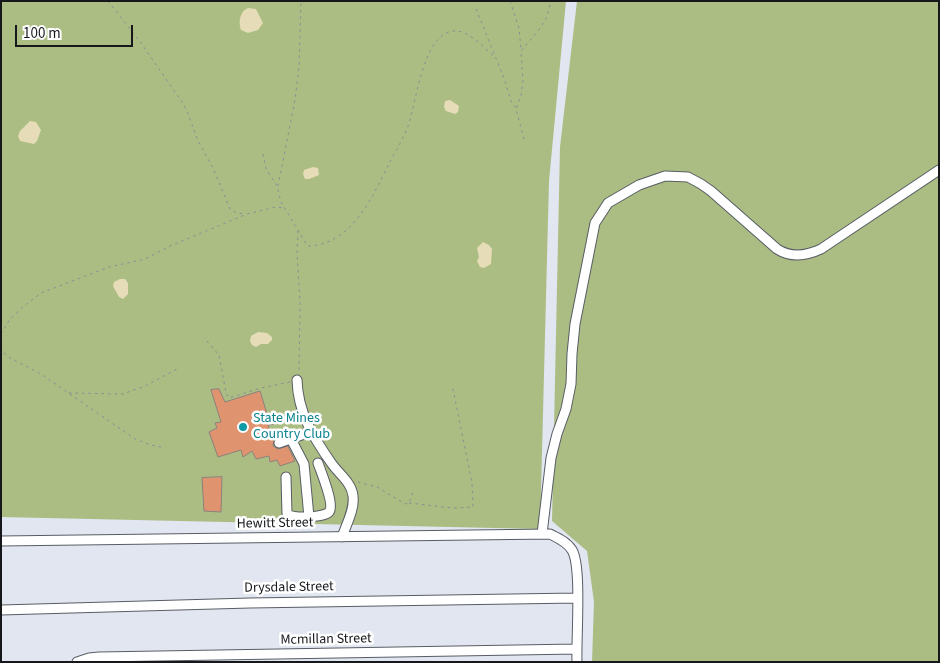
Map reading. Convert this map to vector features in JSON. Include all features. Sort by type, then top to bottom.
[{"type":"street","points":[[577,662],[578,598],[573,550],[560,538],[546,534],[553,448],[572,384],[575,324],[595,223],[608,202],[653,180],[666,176],[688,177],[711,191],[777,249],[784,253],[801,255],[821,249],[939,170]]},
{"type":"street","points":[[297,380],[298,394],[310,432],[350,486],[353,495],[353,503],[342,537]]},
{"type":"street","points":[[279,443],[310,432]]},
{"type":"street","points":[[291,439],[304,464],[309,517]]},
{"type":"street","points":[[286,477],[287,514],[309,517],[324,515],[331,508],[318,463]]},
{"type":"street","name":"Hewitt Street","points":[[1,541],[546,534]]},
{"type":"street","name":"Drysdale Street","points":[[1,610],[250,603],[578,598]]},
{"type":"street","name":"Mcmillan Street","points":[[77,662],[99,657],[576,649]]},
{"type":"path","points":[[108,1],[141,43],[188,111],[198,141],[213,168],[230,209],[237,213],[247,214]]},
{"type":"path","points":[[301,1],[299,67],[295,100],[278,186],[281,202],[308,246],[314,246],[337,237],[356,220],[374,194],[408,126],[427,60],[435,42],[440,36],[454,31],[461,32],[495,57]]},
{"type":"path","points":[[510,1],[518,28],[521,51],[521,96],[516,109]]},
{"type":"path","points":[[521,51],[546,21],[550,12],[550,1]]},
{"type":"path","points":[[476,9],[511,101],[516,109],[524,139]]},
{"type":"path","points":[[263,154],[266,169],[278,186]]},
{"type":"path","points":[[2,333],[16,313],[42,294],[110,267],[145,259],[170,246],[247,214],[276,207],[285,208]]},
{"type":"path","points":[[206,341],[219,355],[226,392],[229,398],[297,380],[300,375],[298,230]]},
{"type":"path","points":[[1,347],[10,358],[35,370],[135,439],[165,448]]},
{"type":"path","points":[[68,393],[124,394],[146,386],[179,368]]},
{"type":"path","points":[[343,478],[377,487],[404,504],[453,508],[472,507],[472,483],[453,388]]},
{"type":"path","points":[[409,503],[413,492]]},
{"type":"green space","points":[[1,1],[566,1],[549,181],[540,529],[1,517]]},
{"type":"green space","points":[[577,1],[939,1],[939,662],[592,662],[594,602],[587,551],[552,521],[560,147]]},
{"type":"sand","points":[[245,9],[256,9],[263,23],[258,30],[248,33],[241,30],[240,17]]},
{"type":"sand","points":[[450,100],[459,106],[458,112],[455,114],[446,111],[444,107],[445,101]]},
{"type":"sand","points":[[30,121],[36,122],[41,130],[34,144],[20,141],[18,136],[20,131]]},
{"type":"sand","points":[[313,167],[318,168],[319,175],[305,179],[304,170]]},
{"type":"sand","points":[[483,242],[492,249],[491,264],[484,268],[480,267],[477,261],[479,257],[477,248]]},
{"type":"sand","points":[[125,279],[128,283],[128,294],[123,299],[119,297],[113,286],[114,282]]},
{"type":"sand","points":[[258,332],[267,333],[272,337],[272,340],[268,344],[261,344],[256,347],[252,345],[250,341],[251,336]]},
{"type":"building","name":"State Mines Country Club","points":[[219,389],[225,402],[260,391],[268,417],[273,414],[275,424],[268,425],[274,440],[273,446],[278,449],[288,446],[295,461],[280,466],[277,460],[270,462],[269,456],[256,459],[252,451],[243,457],[241,450],[218,457],[209,432],[217,428],[215,423],[221,422],[211,390]]},
{"type":"building","points":[[222,477],[221,512],[204,511],[202,478]]},
{"type":"place","name":"State Mines Country Club","points":[[243,427]]}]
